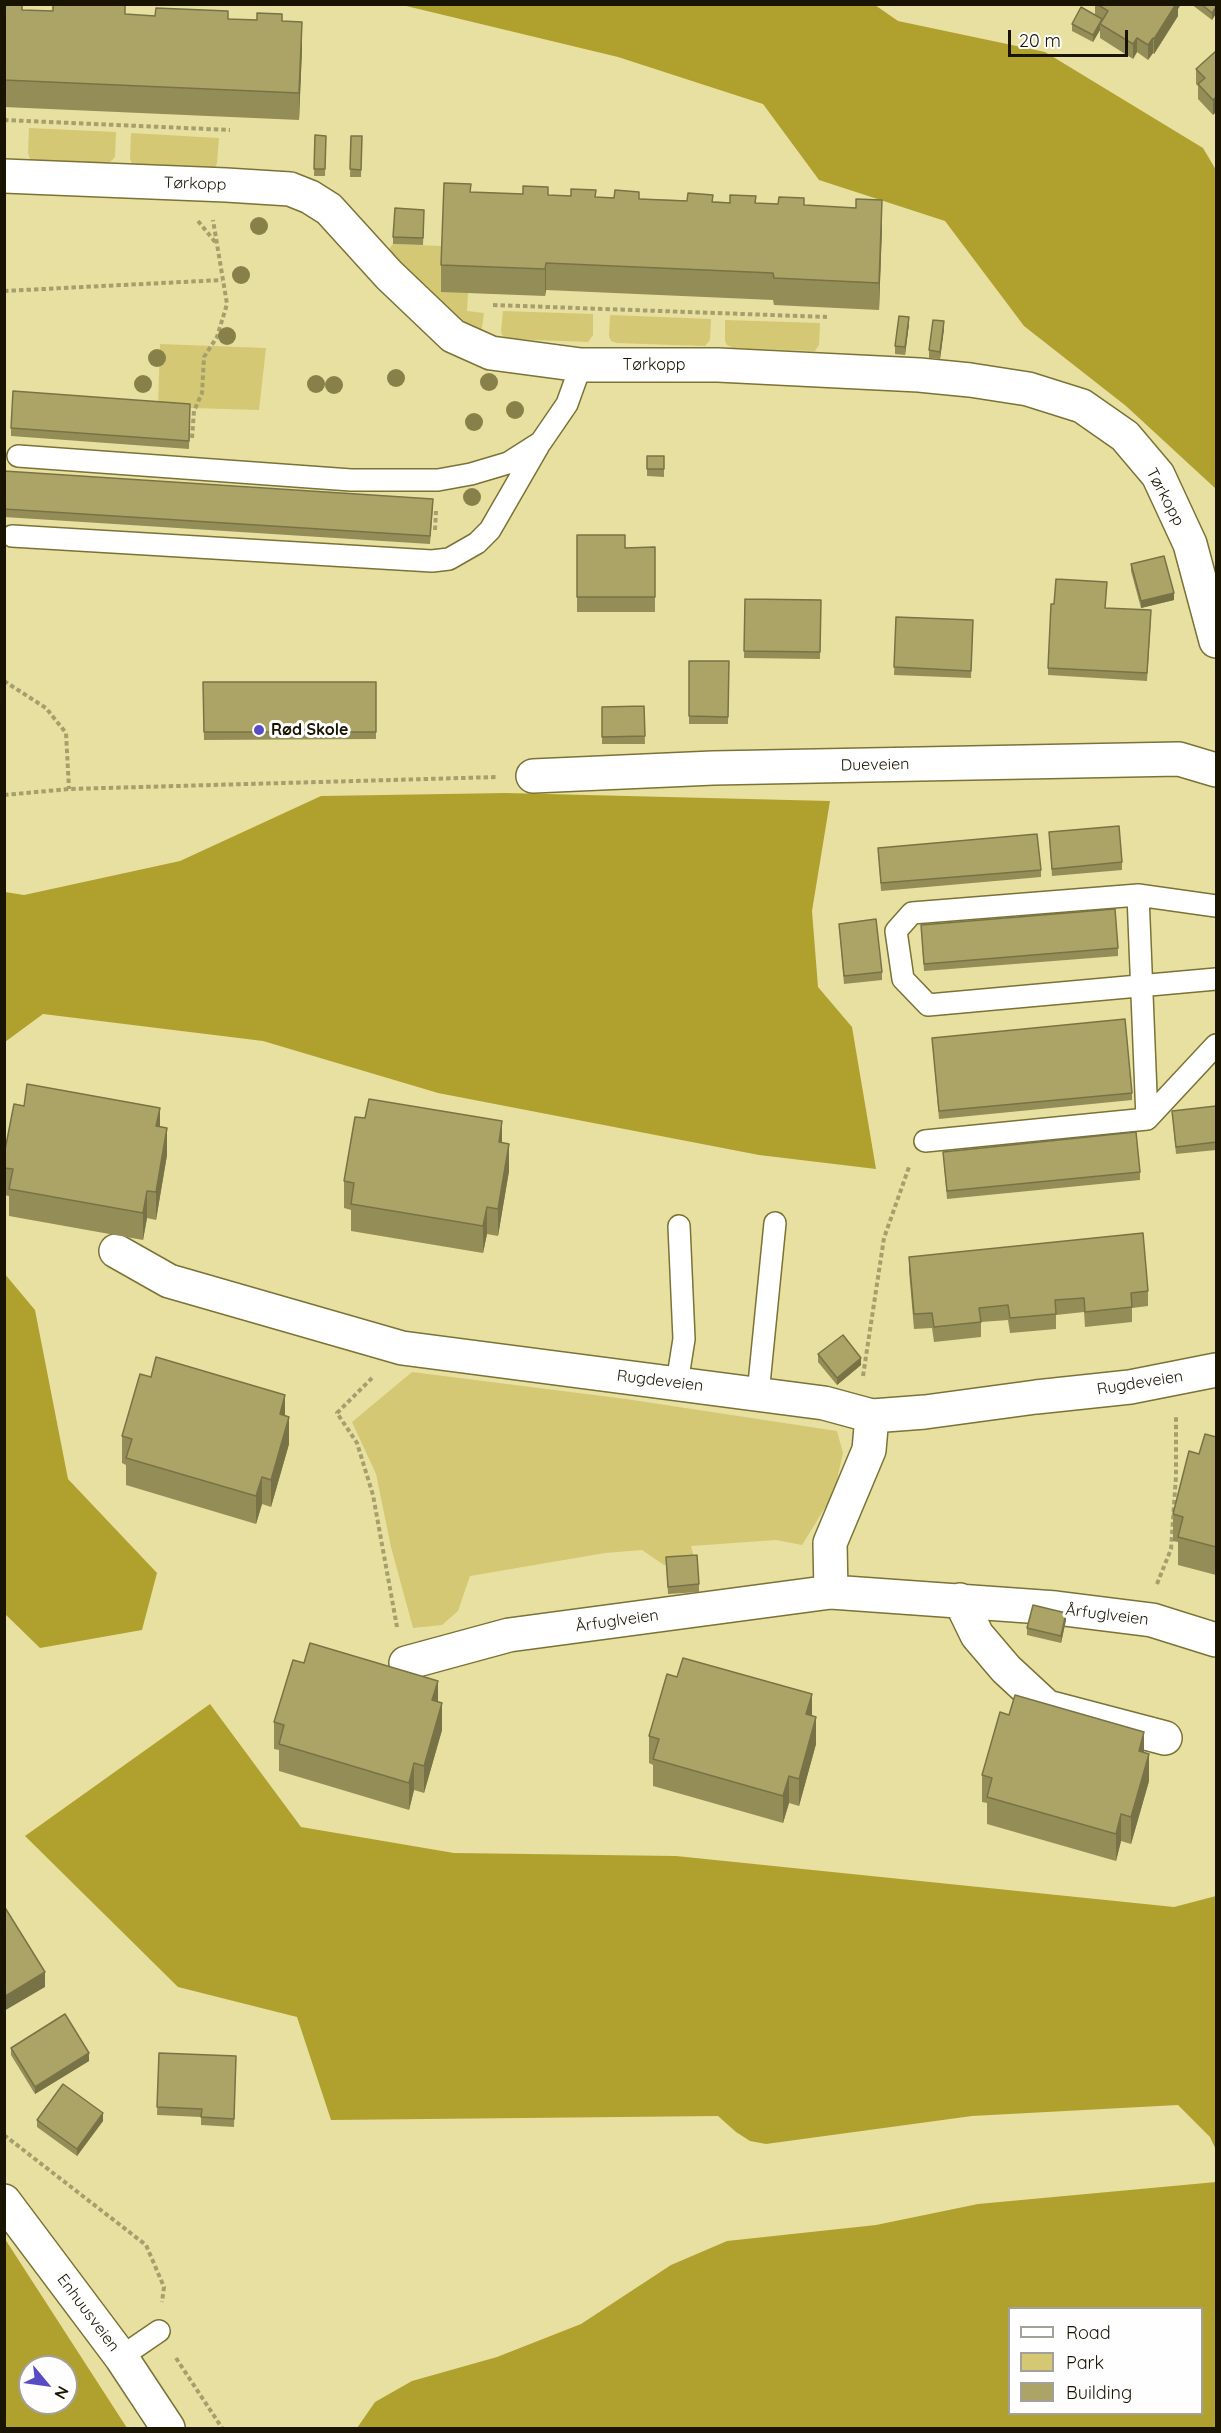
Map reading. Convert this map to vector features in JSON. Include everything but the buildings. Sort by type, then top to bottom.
[{"type":"street","name":"Tørkopp","points":[[4,176],[290,189],[310,197],[329,209],[389,275],[453,336],[491,353],[581,365],[718,364],[920,375],[1028,389],[1082,406],[1125,436],[1158,476],[1190,544],[1216,641]]},
{"type":"street","name":"Dueveien","points":[[532,776],[713,768],[1179,759],[1216,770]]},
{"type":"street","name":"Rugdeveien","points":[[116,1251],[169,1281],[402,1348],[824,1403],[865,1415],[925,1412],[1130,1387],[1216,1370]]},
{"type":"street","points":[[831,1592],[830,1543],[869,1450],[865,1415]]},
{"type":"street","name":"Årfuglveien","points":[[406,1663],[509,1635],[831,1592],[1056,1608],[1152,1620],[1216,1640]]},
{"type":"street","points":[[960,1600],[977,1635],[1006,1669],[1047,1707],[1164,1738]]},
{"type":"street","name":"Enhuusveien","points":[[4,2201],[121,2357],[168,2428]]},
{"type":"lane","points":[[12,536],[432,561],[449,559],[477,543],[489,530],[541,442],[567,404],[581,365]]},
{"type":"lane","points":[[18,456],[351,480],[438,480],[471,474],[508,463],[541,442]]},
{"type":"lane","points":[[1216,906],[1138,895],[912,913],[896,931],[903,979],[928,1005],[1216,979]]},
{"type":"lane","points":[[1138,895],[1147,1119]]},
{"type":"lane","points":[[925,1141],[1147,1119],[1216,1045]]},
{"type":"lane","points":[[758,1394],[775,1223]]},
{"type":"lane","points":[[677,1383],[684,1339],[679,1226]]},
{"type":"lane","points":[[121,2357],[159,2331]]},
{"type":"path","points":[[4,120],[230,130]]},
{"type":"path","points":[[189,469],[194,411],[202,393],[204,357],[218,338],[227,304],[207,184]]},
{"type":"path","points":[[4,291],[222,280]]},
{"type":"path","points":[[493,305],[827,317]]},
{"type":"path","points":[[434,534],[436,507]]},
{"type":"path","points":[[4,681],[46,708],[66,732],[69,789]]},
{"type":"path","points":[[4,795],[69,789],[532,776]]},
{"type":"path","points":[[865,1415],[872,1310],[884,1238],[910,1164],[925,1141]]},
{"type":"path","points":[[402,1348],[337,1413],[357,1443],[373,1494],[406,1663]]},
{"type":"path","points":[[1152,1620],[1155,1589],[1171,1549],[1176,1476],[1176,1378]]},
{"type":"path","points":[[4,2135],[146,2246],[164,2287],[159,2331],[222,2428]]},
{"type":"green space","points":[[29,128],[116,132],[115,157],[108,164],[37,163],[30,159],[28,153]]},
{"type":"green space","points":[[131,133],[219,138],[217,163],[215,168],[210,169],[140,168],[132,164],[130,159]]},
{"type":"green space","points":[[393,244],[442,246],[441,291],[468,293],[467,311],[484,313],[482,328],[479,332],[448,321],[388,250]]},
{"type":"green space","points":[[503,311],[593,314],[593,335],[588,342],[508,339],[502,335],[501,331]]},
{"type":"green space","points":[[610,315],[711,319],[710,340],[705,346],[617,343],[611,341],[609,336]]},
{"type":"green space","points":[[725,320],[820,323],[819,345],[815,351],[733,348],[725,341]]},
{"type":"green space","points":[[160,344],[266,348],[259,410],[158,407]]},
{"type":"green space","points":[[412,1372],[626,1399],[837,1431],[843,1453],[834,1493],[802,1545],[776,1540],[691,1546],[695,1561],[664,1565],[642,1550],[605,1553],[470,1576],[458,1611],[442,1625],[413,1628],[391,1547],[376,1474],[352,1422]]},
{"type":"shaded area","points":[[402,5],[875,5],[898,21],[1045,52],[1203,148],[1216,170],[1216,489],[1126,406],[1024,326],[945,221],[819,180],[763,104],[618,57]]},
{"type":"shaded area","points":[[506,793],[830,801],[812,911],[818,987],[852,1027],[876,1169],[759,1155],[438,1093],[263,1041],[43,1014],[5,1042],[5,892],[24,895],[180,861],[321,796]]},
{"type":"shaded area","points":[[4,1273],[35,1310],[68,1479],[157,1573],[142,1630],[40,1648],[5,1614]]},
{"type":"shaded area","points":[[210,1704],[301,1827],[454,1853],[676,1856],[1174,1907],[1216,1896],[1216,2150],[1210,2137],[1178,2105],[972,2116],[766,2144],[750,2141],[718,2116],[331,2120],[297,2017],[178,1987],[25,1836]]},
{"type":"shaded area","points":[[1216,2182],[1216,2428],[357,2428],[375,2402],[412,2381],[497,2357],[581,2324],[671,2265],[727,2241],[876,2225],[978,2204]]},
{"type":"shaded area","points":[[4,2239],[5,2239],[127,2428],[5,2428]]},
{"type":"place","name":"Rød Skole","points":[[259,730]]}]
